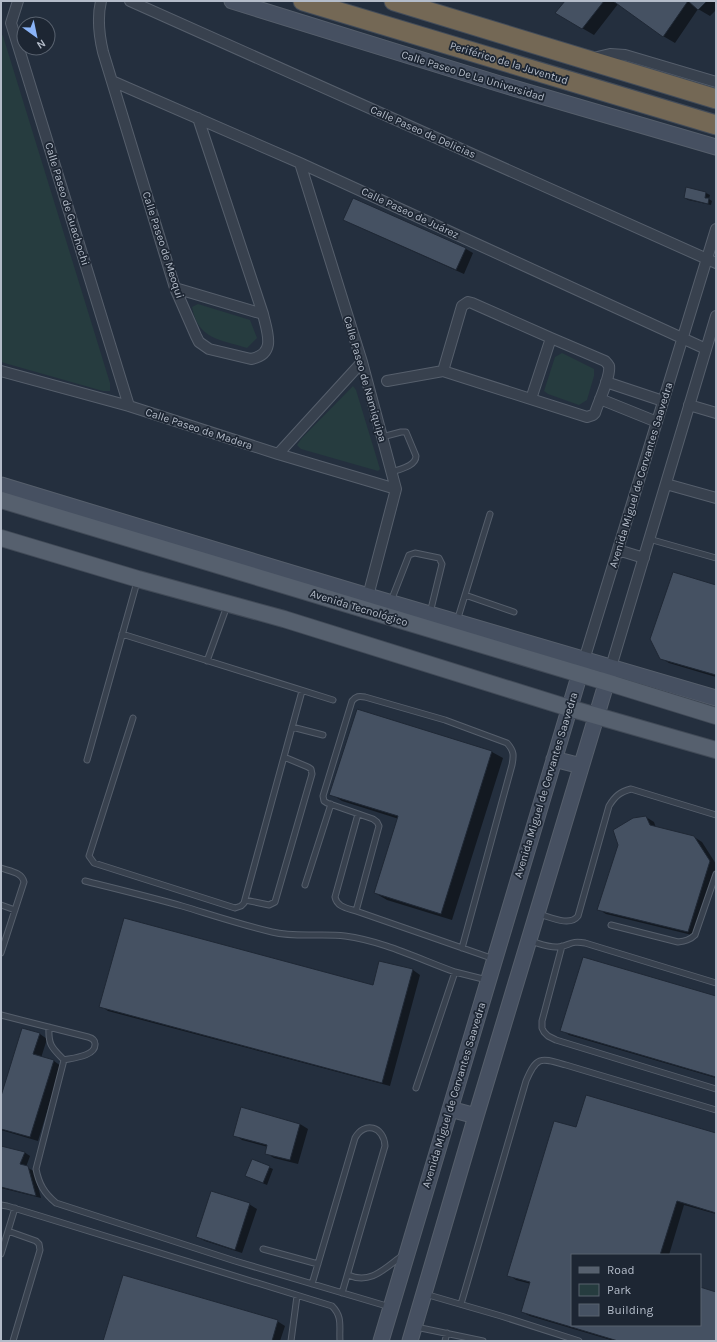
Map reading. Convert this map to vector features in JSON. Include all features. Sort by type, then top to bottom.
[{"type":"highway","name":"Periférico de la Juventud","points":[[303,1],[716,125]]},
{"type":"highway","points":[[394,1],[716,99]]},
{"type":"main road","name":"Avenida Tecnológico","points":[[1,500],[582,667],[606,682],[716,716]]},
{"type":"main road","points":[[1,538],[138,579],[284,619],[569,708],[716,750]]},
{"type":"street","points":[[1,20],[11,23],[18,1]]},
{"type":"street","name":"Calle Paseo de Meoqui","points":[[101,1],[99,17],[101,43],[175,288],[199,342],[209,349],[251,359],[265,352],[269,341],[263,314],[198,118]]},
{"type":"street","name":"Calle Paseo de Delicias","points":[[130,1],[712,261]]},
{"type":"street","name":"Calle Paseo De La Universidad","points":[[232,1],[500,84],[716,147]]},
{"type":"street","name":"Calle Paseo de Guachochi","points":[[11,23],[129,406]]},
{"type":"street","points":[[589,60],[610,54],[625,55],[716,82]]},
{"type":"street","name":"Calle Paseo de Juárez","points":[[112,81],[300,163],[706,349]]},
{"type":"street","name":"Calle Paseo de Namiquipa","points":[[300,163],[362,362],[396,490],[368,596]]},
{"type":"street","name":"Avenida Miguel de Cervantes Saavedra","points":[[381,1341],[569,708],[663,401],[683,338],[712,261],[716,230]]},
{"type":"street","points":[[175,288],[263,314]]},
{"type":"street","points":[[387,382],[444,371],[587,417],[593,415],[600,399],[606,382],[609,366],[605,361],[468,302],[462,306],[444,371]]},
{"type":"street","points":[[413,1334],[580,766],[597,716],[716,316]]},
{"type":"street","points":[[531,399],[551,338]]},
{"type":"street","points":[[278,454],[362,362]]},
{"type":"street","name":"Calle Paseo de Madera","points":[[1,371],[129,406],[396,490]]},
{"type":"street","points":[[606,382],[663,401]]},
{"type":"street","points":[[600,399],[657,422]]},
{"type":"street","points":[[689,405],[716,413]]},
{"type":"street","points":[[666,484],[716,498]]},
{"type":"street","points":[[1,485],[457,622],[582,667],[611,667],[716,698]]},
{"type":"street","points":[[618,550],[644,558]]},
{"type":"street","points":[[554,759],[580,766]]},
{"type":"street","points":[[450,1109],[476,1116]]},
{"type":"lane","points":[[382,437],[406,432],[416,456],[416,459],[412,464],[392,472]]},
{"type":"lane","points":[[457,622],[490,514]]},
{"type":"lane","points":[[649,539],[716,558]]},
{"type":"lane","points":[[391,602],[409,555],[415,553],[439,558],[442,564],[430,614]]},
{"type":"lane","points":[[87,760],[138,579]]},
{"type":"lane","points":[[465,595],[514,612]]},
{"type":"lane","points":[[207,661],[228,603]]},
{"type":"lane","points":[[122,634],[333,700]]},
{"type":"lane","points":[[133,718],[89,856],[90,860],[94,863],[235,908],[241,906],[245,900],[302,691]]},
{"type":"lane","points":[[356,911],[379,826],[373,819],[324,801],[323,793],[352,701],[358,696],[418,711],[445,720],[507,743],[512,748],[514,755],[512,765],[462,948]]},
{"type":"lane","points":[[292,727],[323,735]]},
{"type":"lane","points":[[245,900],[269,905],[275,902],[312,774],[311,769],[308,767],[284,757]]},
{"type":"lane","points":[[537,913],[569,922],[575,920],[578,916],[609,806],[614,797],[622,791],[631,789],[716,815]]},
{"type":"lane","points":[[306,885],[331,804]]},
{"type":"lane","points":[[358,814],[335,897],[337,903],[340,906],[495,959]]},
{"type":"lane","points":[[1,868],[18,874],[24,882],[2,946],[1,953]]},
{"type":"lane","points":[[611,925],[678,942],[690,939],[695,935],[716,874]]},
{"type":"lane","points":[[85,881],[181,906],[275,933],[294,935],[330,934],[370,941],[455,972],[488,980]]},
{"type":"lane","points":[[1,905],[15,910]]},
{"type":"lane","points":[[529,941],[554,947],[578,941],[585,942],[716,983]]},
{"type":"lane","points":[[562,946],[542,1022],[542,1028],[548,1036],[716,1089]]},
{"type":"lane","points":[[416,1088],[455,972]]},
{"type":"lane","points":[[1,1015],[88,1037],[94,1040],[94,1048],[88,1054],[64,1060]]},
{"type":"lane","points":[[48,1028],[48,1040],[64,1060]]},
{"type":"lane","points":[[64,1060],[36,1169],[38,1181],[47,1196],[56,1203],[235,1261],[391,1308]]},
{"type":"lane","points":[[461,1304],[526,1081],[530,1070],[535,1063],[540,1060],[560,1063],[716,1110]]},
{"type":"lane","points":[[312,1284],[355,1138],[358,1132],[366,1128],[372,1128],[382,1134],[385,1146],[342,1293]]},
{"type":"lane","points":[[1,1206],[15,1208],[332,1306],[338,1312],[340,1320],[340,1341]]},
{"type":"lane","points":[[1,1254],[15,1208]]},
{"type":"lane","points":[[8,1232],[36,1241],[40,1246],[13,1341]]},
{"type":"lane","points":[[263,1249],[318,1264]]},
{"type":"lane","points":[[348,1275],[360,1279],[373,1276],[408,1251]]},
{"type":"lane","points":[[424,1294],[579,1341]]},
{"type":"lane","points":[[291,1341],[298,1296]]},
{"type":"lane","points":[[413,1334],[447,1333],[483,1341]]},
{"type":"lane","points":[[445,1341],[447,1333]]},
{"type":"green space","points":[[1,33],[110,383],[110,391],[103,391],[1,362]]},
{"type":"green space","points":[[198,304],[250,320],[257,338],[247,348],[219,340],[205,332],[199,326],[192,307]]},
{"type":"green space","points":[[562,353],[594,369],[594,376],[587,400],[579,405],[548,394],[544,391],[555,357]]},
{"type":"green space","points":[[353,386],[356,390],[380,469],[378,471],[301,449],[297,445]]},
{"type":"building","points":[[565,1],[604,1],[582,29],[555,13]]},
{"type":"building","points":[[613,1],[688,1],[663,37]]},
{"type":"building","points":[[688,1],[707,1],[698,10]]},
{"type":"building","points":[[686,187],[706,192],[705,198],[709,198],[708,204],[684,198]]},
{"type":"building","points":[[353,198],[466,248],[456,270],[343,220]]},
{"type":"building","points":[[673,572],[716,585],[716,675],[660,659],[650,639]]},
{"type":"building","points":[[357,709],[492,751],[441,914],[374,893],[398,816],[329,795]]},
{"type":"building","points":[[646,816],[650,825],[694,836],[710,861],[688,932],[597,910],[618,845],[613,830],[633,818]]},
{"type":"building","points":[[124,918],[373,985],[379,961],[413,969],[382,1083],[99,1007]]},
{"type":"building","points":[[583,957],[716,996],[716,1077],[560,1031]]},
{"type":"building","points":[[22,1028],[40,1033],[33,1054],[54,1060],[30,1137],[1,1129],[1,1096]]},
{"type":"building","points":[[586,1095],[716,1133],[716,1213],[677,1201],[660,1254],[571,1254],[571,1326],[701,1326],[701,1287],[716,1292],[716,1341],[618,1341],[521,1312],[530,1282],[507,1276],[554,1121],[576,1127]]},
{"type":"building","points":[[241,1107],[300,1124],[290,1160],[265,1154],[267,1145],[233,1136]]},
{"type":"building","points":[[1,1146],[25,1152],[20,1164],[28,1166],[36,1196],[1,1187]]},
{"type":"building","points":[[252,1159],[270,1166],[263,1183],[245,1176]]},
{"type":"building","points":[[211,1191],[250,1203],[235,1250],[196,1237]]},
{"type":"building","points":[[123,1275],[278,1320],[272,1341],[103,1341]]}]
